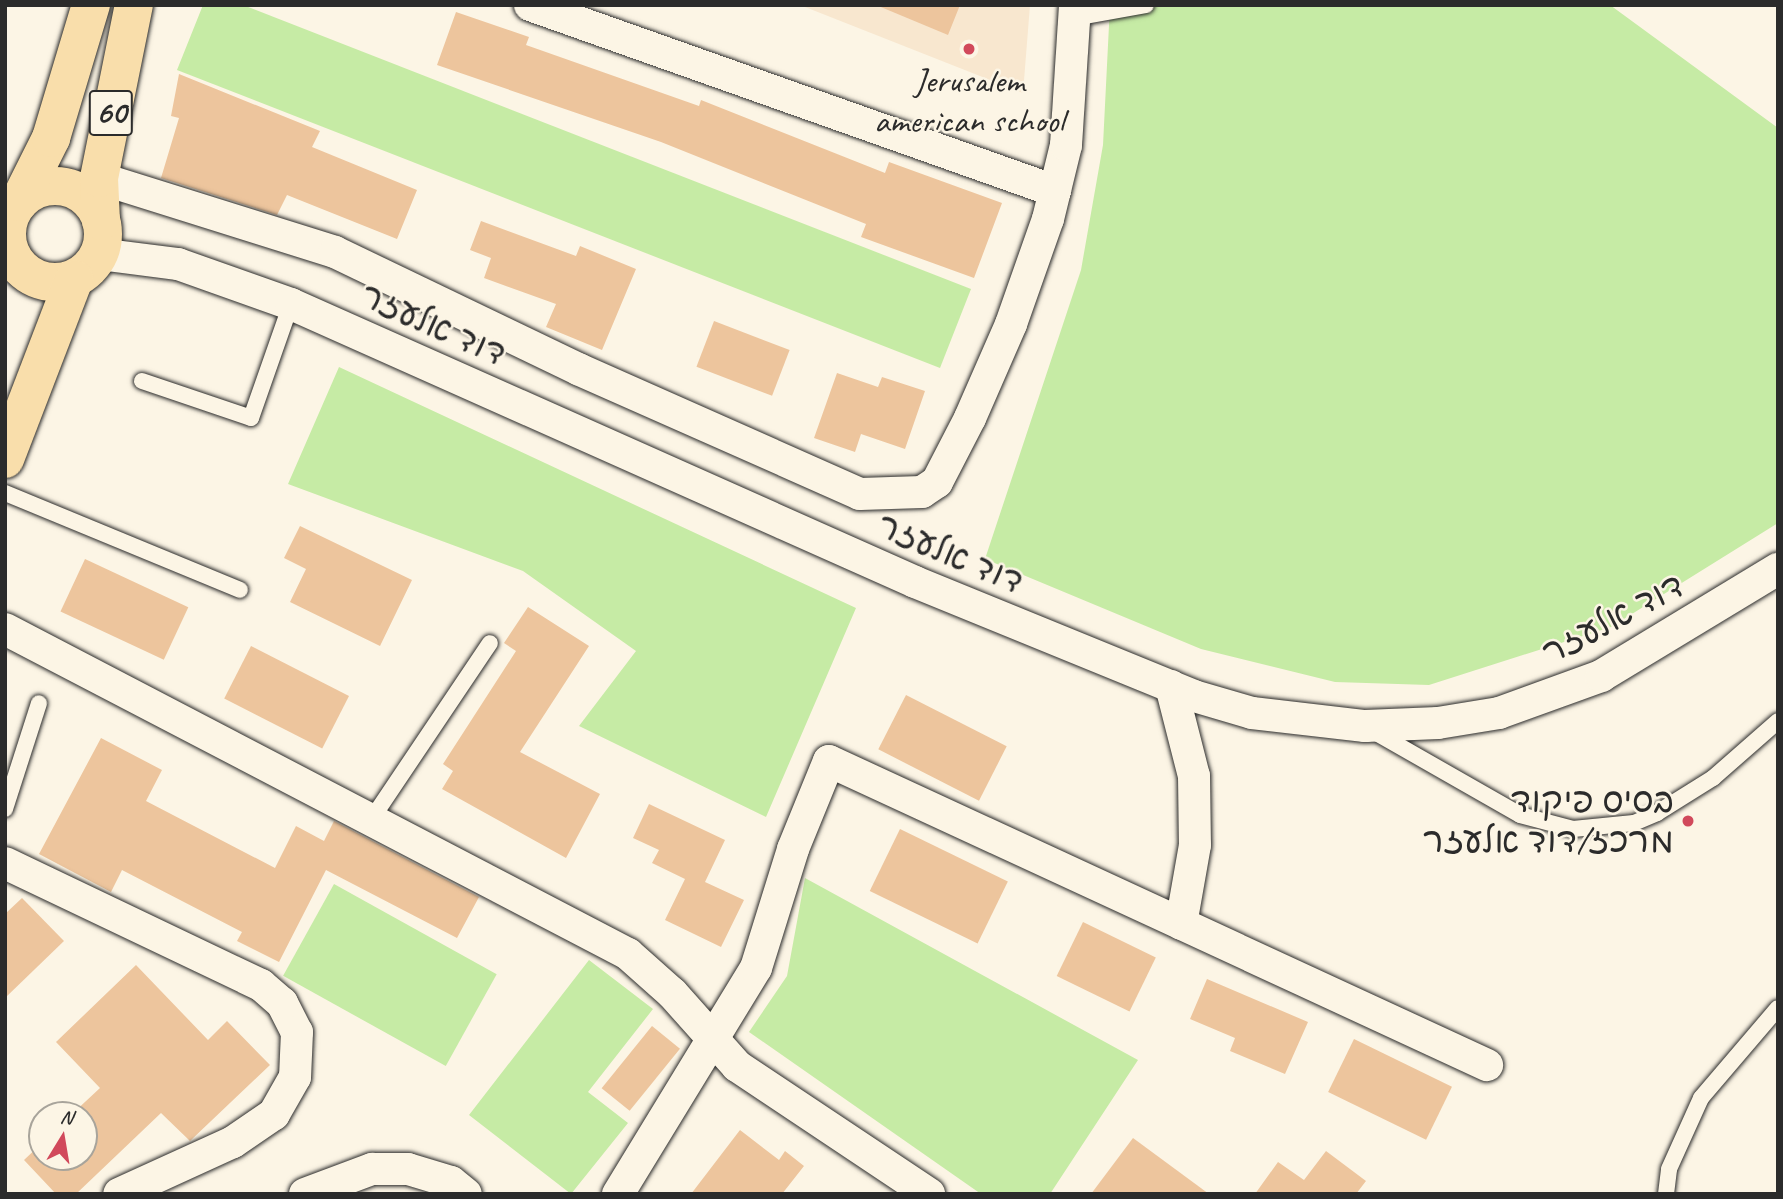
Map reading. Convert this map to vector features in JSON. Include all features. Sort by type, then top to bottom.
[{"type":"highway","name":"60","points":[[91,5],[51,138],[7,229],[8,261],[41,280],[91,251]]},
{"type":"highway","name":"60","points":[[5,458],[91,251],[99,178],[134,5]]},
{"type":"highway","name":"60","points":[[19,202],[32,192],[65,187],[82,194],[91,251]]},
{"type":"street","points":[[530,5],[1055,191]]},
{"type":"street","points":[[99,178],[335,251],[578,369],[860,494],[922,492],[937,482],[1011,324],[1055,191],[1066,145],[1074,12]]},
{"type":"street","name":"דוד אלעזר","points":[[91,251],[178,264],[291,304],[915,582],[1171,686],[1252,713],[1365,726],[1438,723],[1499,713],[1567,691],[1601,676],[1778,569]]},
{"type":"street","points":[[5,629],[628,954],[672,993],[737,1066],[929,1194]]},
{"type":"street","points":[[1171,686],[1194,776],[1195,845],[1181,924]]},
{"type":"street","points":[[618,1194],[757,968],[793,849],[829,761],[1487,1065]]},
{"type":"street","points":[[5,863],[261,985],[282,1003],[297,1032],[295,1077],[274,1114],[233,1142],[119,1194]]},
{"type":"street","points":[[305,1194],[372,1169],[408,1170],[451,1182],[466,1194]]},
{"type":"lane","points":[[1074,12],[1146,5]]},
{"type":"lane","points":[[142,381],[251,418],[291,304]]},
{"type":"lane","points":[[5,493],[240,590]]},
{"type":"lane","points":[[371,820],[491,643]]},
{"type":"lane","points":[[5,809],[39,704]]},
{"type":"lane","points":[[1365,726],[1520,816],[1573,829],[1634,823],[1657,813],[1713,778],[1778,721]]},
{"type":"lane","points":[[1666,1194],[1669,1169],[1701,1098],[1778,1008]]},
{"type":"shaded area","name":"Jerusalem american school","points":[[800,5],[1030,5],[1023,93]]},
{"type":"green space","points":[[203,5],[243,5],[971,289],[940,368],[177,70]]},
{"type":"green space","points":[[1110,5],[1610,5],[1778,128],[1778,523],[1611,627],[1429,685],[1335,682],[1201,649],[985,559],[1081,270],[1103,145]]},
{"type":"green space","points":[[339,367],[856,608],[766,817],[579,726],[636,651],[523,571],[288,484]]},
{"type":"green space","points":[[805,878],[1138,1060],[1050,1194],[981,1194],[749,1032],[787,976]]},
{"type":"green space","points":[[334,884],[497,974],[446,1066],[283,976]]},
{"type":"green space","points":[[589,960],[653,1009],[588,1092],[628,1123],[571,1194],[469,1115]]},
{"type":"building","points":[[876,5],[960,5],[948,35]]},
{"type":"building","points":[[456,12],[529,37],[526,45],[699,106],[701,100],[885,173],[889,162],[1002,203],[974,278],[861,237],[866,224],[661,142],[437,65]]},
{"type":"building","points":[[179,74],[320,131],[312,147],[417,190],[397,239],[287,195],[277,215],[161,178],[179,118],[171,116]]},
{"type":"building","points":[[481,221],[576,256],[580,246],[636,269],[602,350],[546,327],[556,304],[484,278],[491,258],[470,250]]},
{"type":"building","points":[[714,321],[790,350],[772,396],[696,367]]},
{"type":"building","points":[[837,373],[878,387],[882,377],[925,391],[905,449],[861,434],[855,452],[814,438]]},
{"type":"building","points":[[300,526],[412,580],[380,646],[290,602],[306,569],[284,558]]},
{"type":"building","points":[[85,559],[188,607],[164,660],[60,612]]},
{"type":"building","points":[[528,607],[589,646],[520,752],[600,794],[566,858],[442,789],[453,771],[443,764],[516,651],[504,643]]},
{"type":"building","points":[[251,646],[349,696],[322,749],[224,699]]},
{"type":"building","points":[[906,695],[1007,746],[979,801],[878,749]]},
{"type":"building","points":[[101,738],[162,770],[146,801],[275,868],[296,826],[324,841],[334,821],[479,897],[457,938],[326,870],[279,962],[237,941],[242,932],[122,870],[111,892],[39,854]]},
{"type":"building","points":[[649,804],[725,840],[705,882],[744,900],[721,947],[665,920],[685,879],[652,863],[659,850],[633,838]]},
{"type":"building","points":[[900,829],[1008,882],[978,944],[870,891]]},
{"type":"building","points":[[22,898],[64,941],[5,998],[5,914]]},
{"type":"building","points":[[1083,922],[1156,958],[1130,1011],[1057,976]]},
{"type":"building","points":[[136,965],[208,1040],[227,1021],[270,1065],[190,1141],[161,1113],[76,1194],[56,1194],[34,1171],[98,1171],[98,1101],[86,1101],[100,1088],[56,1042]]},
{"type":"building","points":[[1207,979],[1308,1022],[1285,1074],[1230,1051],[1235,1038],[1190,1019]]},
{"type":"building","points":[[652,1026],[680,1049],[630,1111],[602,1088]]},
{"type":"building","points":[[1354,1039],[1452,1087],[1426,1140],[1328,1092]]},
{"type":"building","points":[[740,1130],[779,1160],[785,1151],[804,1166],[782,1194],[691,1194]]},
{"type":"building","points":[[1133,1138],[1209,1194],[1091,1194]]},
{"type":"building","points":[[1326,1151],[1366,1181],[1356,1194],[1255,1194],[1278,1162],[1304,1180]]},
{"type":"place","name":"Jerusalem american school","points":[[969,49]]},
{"type":"place","name":"בסיס פיקוד מרכז/דוד אלעזר","points":[[1688,821]]}]
